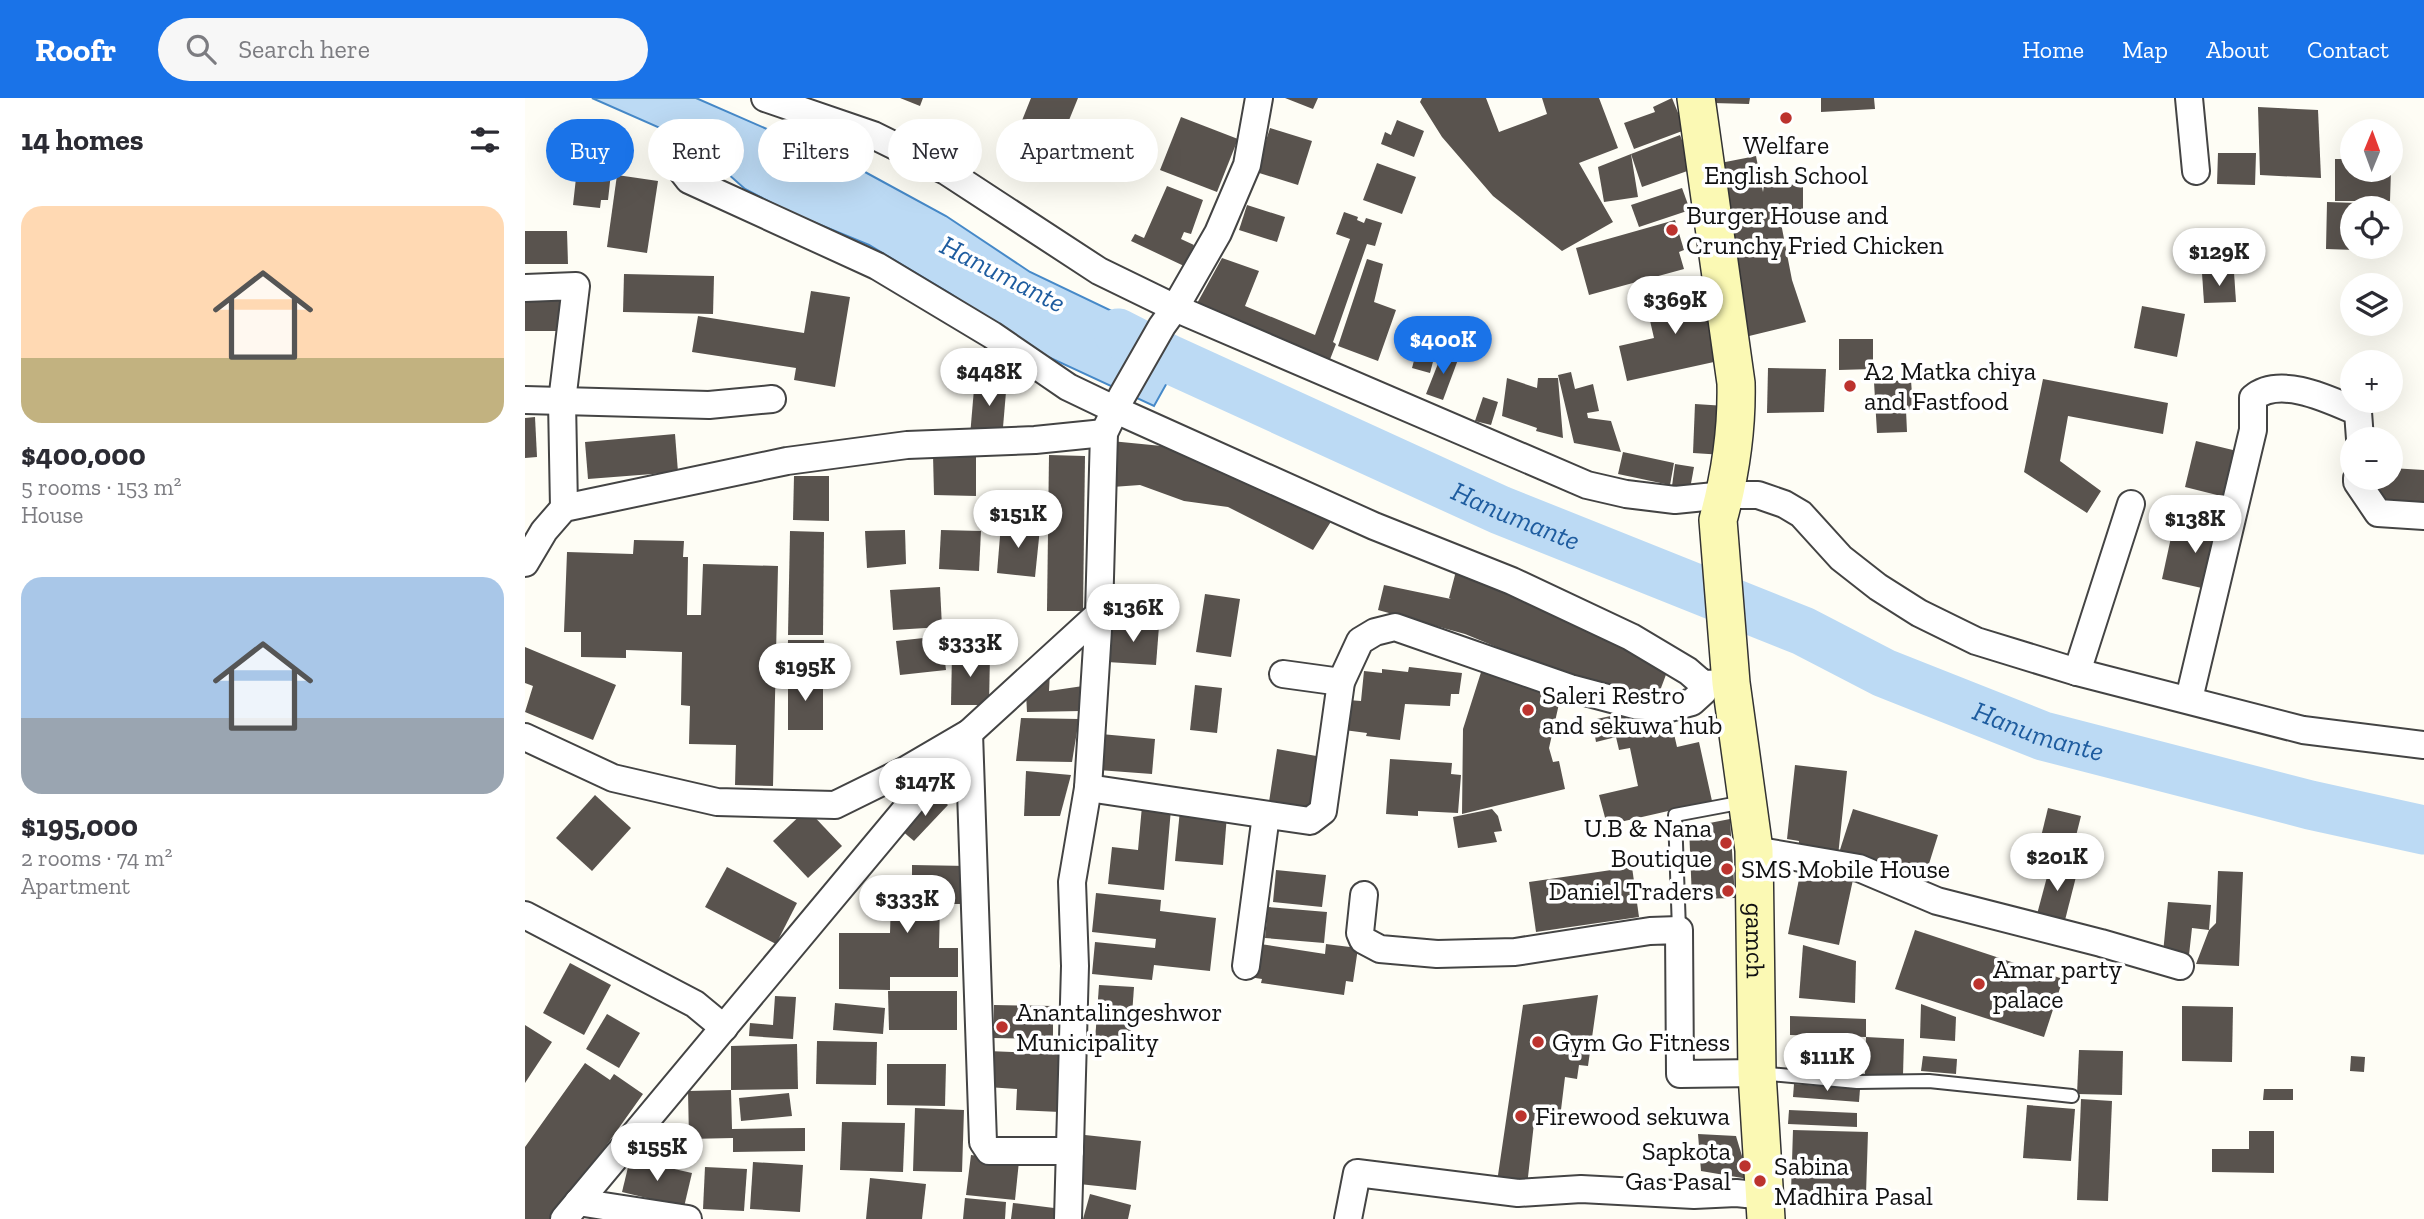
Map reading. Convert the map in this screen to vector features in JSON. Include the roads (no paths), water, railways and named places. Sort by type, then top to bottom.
[{"type":"street","points":[[765,98],[873,135],[946,171],[1169,317],[1587,485],[1626,494],[1721,508],[1758,495],[1784,504],[1801,514],[1840,558],[1878,587],[1919,613],[1976,641],[2077,671],[2303,730],[2424,745]]},
{"type":"street","points":[[1068,1219],[1075,966],[1072,883],[1088,788],[1114,413],[1218,233],[1247,165],[1259,98]]},
{"type":"street","name":"gamch","points":[[1696,98],[1736,383],[1737,409],[1721,508],[1721,676],[1747,801],[1754,850],[1757,1073],[1766,1207]]},
{"type":"street","points":[[2189,98],[2196,171]]},
{"type":"street","points":[[693,182],[877,266],[992,335],[1068,387],[1114,413],[1374,526],[1512,581],[1631,637],[1688,671],[1721,676]]},
{"type":"street","points":[[525,288],[576,286],[562,401],[564,508]]},
{"type":"street","points":[[2189,699],[2253,430],[2253,398],[2268,389],[2307,391],[2358,412],[2359,427]]},
{"type":"street","points":[[525,400],[709,405],[772,399]]},
{"type":"street","points":[[525,563],[544,531],[564,508],[787,461],[907,445],[1035,440],[1114,413]]},
{"type":"street","points":[[2362,490],[2378,513],[2424,516]]},
{"type":"street","points":[[2077,671],[2131,504]]},
{"type":"street","points":[[571,1211],[969,733],[1099,614]]},
{"type":"street","points":[[1088,788],[1310,821],[1323,811],[1341,682],[1360,641],[1375,632],[1395,627],[1570,688],[1634,705],[1670,708],[1692,702],[1721,676]]},
{"type":"street","points":[[1283,674],[1341,682]]},
{"type":"street","points":[[525,737],[613,778],[717,802],[835,805],[904,771],[969,733]]},
{"type":"street","points":[[969,733],[982,1142],[989,1151],[1070,1151]]},
{"type":"street","points":[[1246,966],[1266,815]]},
{"type":"street","points":[[1754,850],[1859,868],[1937,901],[2180,966]]},
{"type":"street","points":[[1364,895],[1360,933],[1363,940],[1380,949],[1437,954],[1515,952],[1650,931],[1679,930],[1680,1074],[1757,1073]]},
{"type":"street","points":[[525,915],[695,1004],[724,1028]]},
{"type":"street","points":[[1348,1219],[1357,1173],[1518,1193],[1581,1189],[1694,1195],[1736,1193],[1766,1207]]},
{"type":"street","points":[[571,1211],[688,1219]]},
{"type":"lane","points":[[1679,930],[1675,815],[1747,801]]},
{"type":"lane","points":[[1757,1073],[1857,1082],[1929,1081],[2072,1096]]},
{"type":"water","points":[[592,98],[696,98],[744,119],[648,119],[648,123]]},
{"type":"water","points":[[744,119],[758,125],[758,182],[874,182],[874,177],[946,216],[1030,272],[1187,347],[1154,406],[1031,349],[951,294],[869,245],[789,212],[745,189],[737,182],[744,182]]},
{"type":"waterway","name":"Hanumante","points":[[1118,333],[1500,510],[1803,631],[1884,673],[2043,736],[2310,805],[2424,830]]},
{"type":"place","name":"Welfare English School","points":[[1786,118]]},
{"type":"place","name":"Burger House and Crunchy Fried Chicken","points":[[1672,230]]},
{"type":"place","name":"A2 Matka chiya and Fastfood","points":[[1850,386]]},
{"type":"place","name":"Saleri Restro and sekuwa hub","points":[[1528,710]]},
{"type":"place","name":"U.B & Nana Boutique","points":[[1726,843]]},
{"type":"place","name":"SMS Mobile House","points":[[1727,869]]},
{"type":"place","name":"Daniel Traders","points":[[1728,891]]},
{"type":"place","name":"Amar party palace","points":[[1979,984]]},
{"type":"place","name":"Anantalingeshwor Municipality","points":[[1002,1027]]},
{"type":"place","name":"Gym Go Fitness","points":[[1538,1042]]},
{"type":"place","name":"Firewood sekuwa","points":[[1521,1116]]},
{"type":"place","name":"Sapkota Gas Pasal","points":[[1745,1166]]},
{"type":"place","name":"Sabina Madhira Pasal","points":[[1760,1181]]}]
